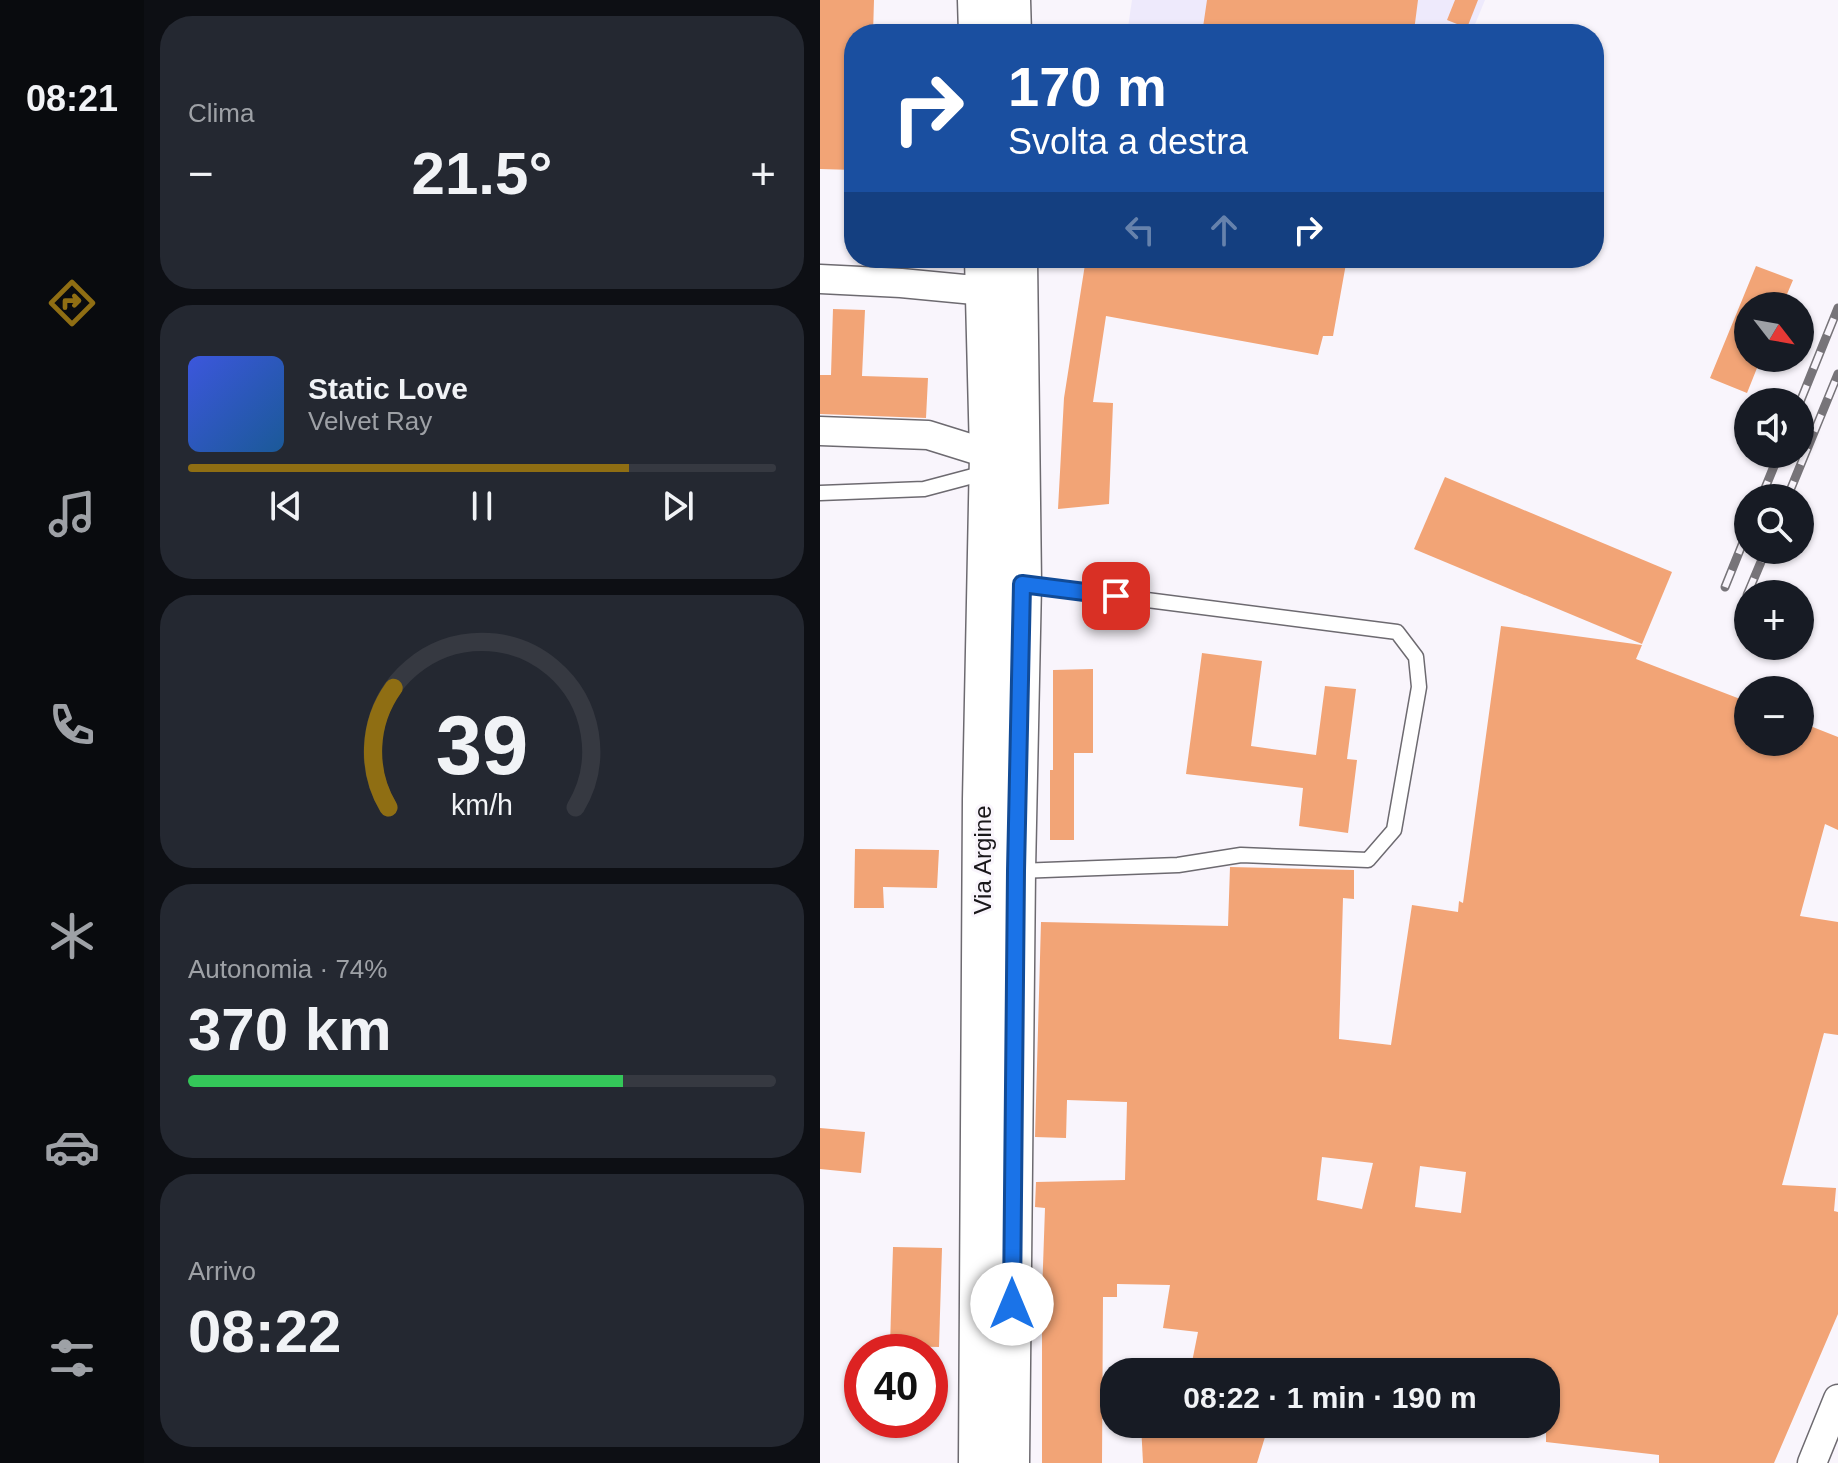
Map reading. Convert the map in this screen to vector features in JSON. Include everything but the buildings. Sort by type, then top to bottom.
[{"type":"street","points":[[977,0],[978,24]]},
{"type":"street","points":[[1011,0],[1012,24]]},
{"type":"street","name":"Via Argine","points":[[1010,1463],[1022,584],[1018,268]]},
{"type":"street","points":[[820,279],[926,284],[985,274]]},
{"type":"street","name":"Via Argine","points":[[978,1463],[982,799],[989,463],[985,274]]},
{"type":"street","points":[[820,431],[928,435],[989,463]]},
{"type":"street","points":[[1812,1463],[1838,1399]]},
{"type":"lane","points":[[820,493],[924,489],[989,463]]},
{"type":"lane","points":[[1016,871],[1178,865],[1241,855],[1368,860],[1394,830],[1419,687],[1416,657],[1397,632],[1022,584]]},
{"type":"shaded area","points":[[1132,0],[1485,0],[1475,24],[1128,24]]},
{"type":"railway","points":[[1806,388],[1838,308]]},
{"type":"railway","points":[[1793,484],[1838,374]]},
{"type":"railway","points":[[1767,484],[1773,468]]},
{"type":"railway","points":[[1725,587],[1734,564]]},
{"type":"railway","points":[[1753,580],[1760,564]]},
{"type":"route","points":[[1012,1304],[1022,584],[1116,596]]}]
